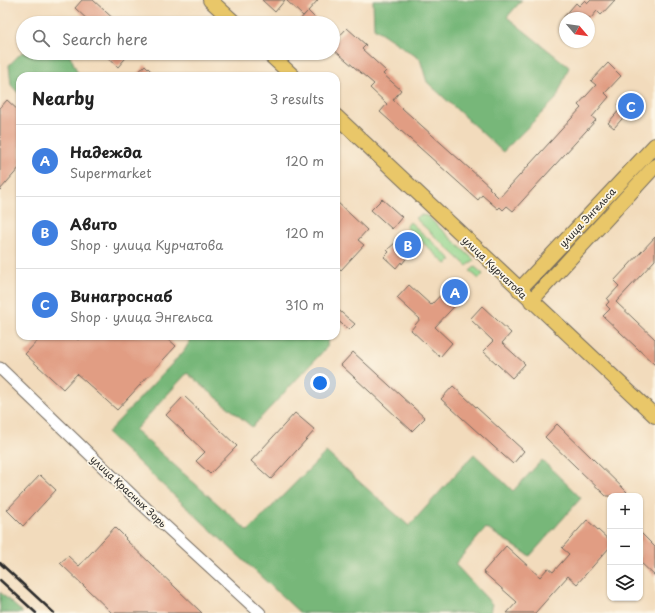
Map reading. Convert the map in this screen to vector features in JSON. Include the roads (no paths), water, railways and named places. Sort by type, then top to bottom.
[{"type":"main road","points":[[210,0],[227,16]]},
{"type":"main road","points":[[276,60],[289,72]]},
{"type":"main road","name":"улица Курчатова","points":[[340,120],[519,290],[655,416]]},
{"type":"main road","name":"улица Энгельса","points":[[519,290],[655,145]]},
{"type":"main road","name":"улица Энгельса","points":[[531,300],[655,166]]},
{"type":"street","name":"улица Красных Зорь","points":[[0,368],[134,497],[260,613]]},
{"type":"railway","points":[[0,563],[54,613]]},
{"type":"railway","points":[[0,580],[36,613]]},
{"type":"place","name":"Винагроснаб","points":[[631,106]]},
{"type":"place","name":"Авито","points":[[408,245]]},
{"type":"place","name":"Надежда","points":[[455,292]]}]
